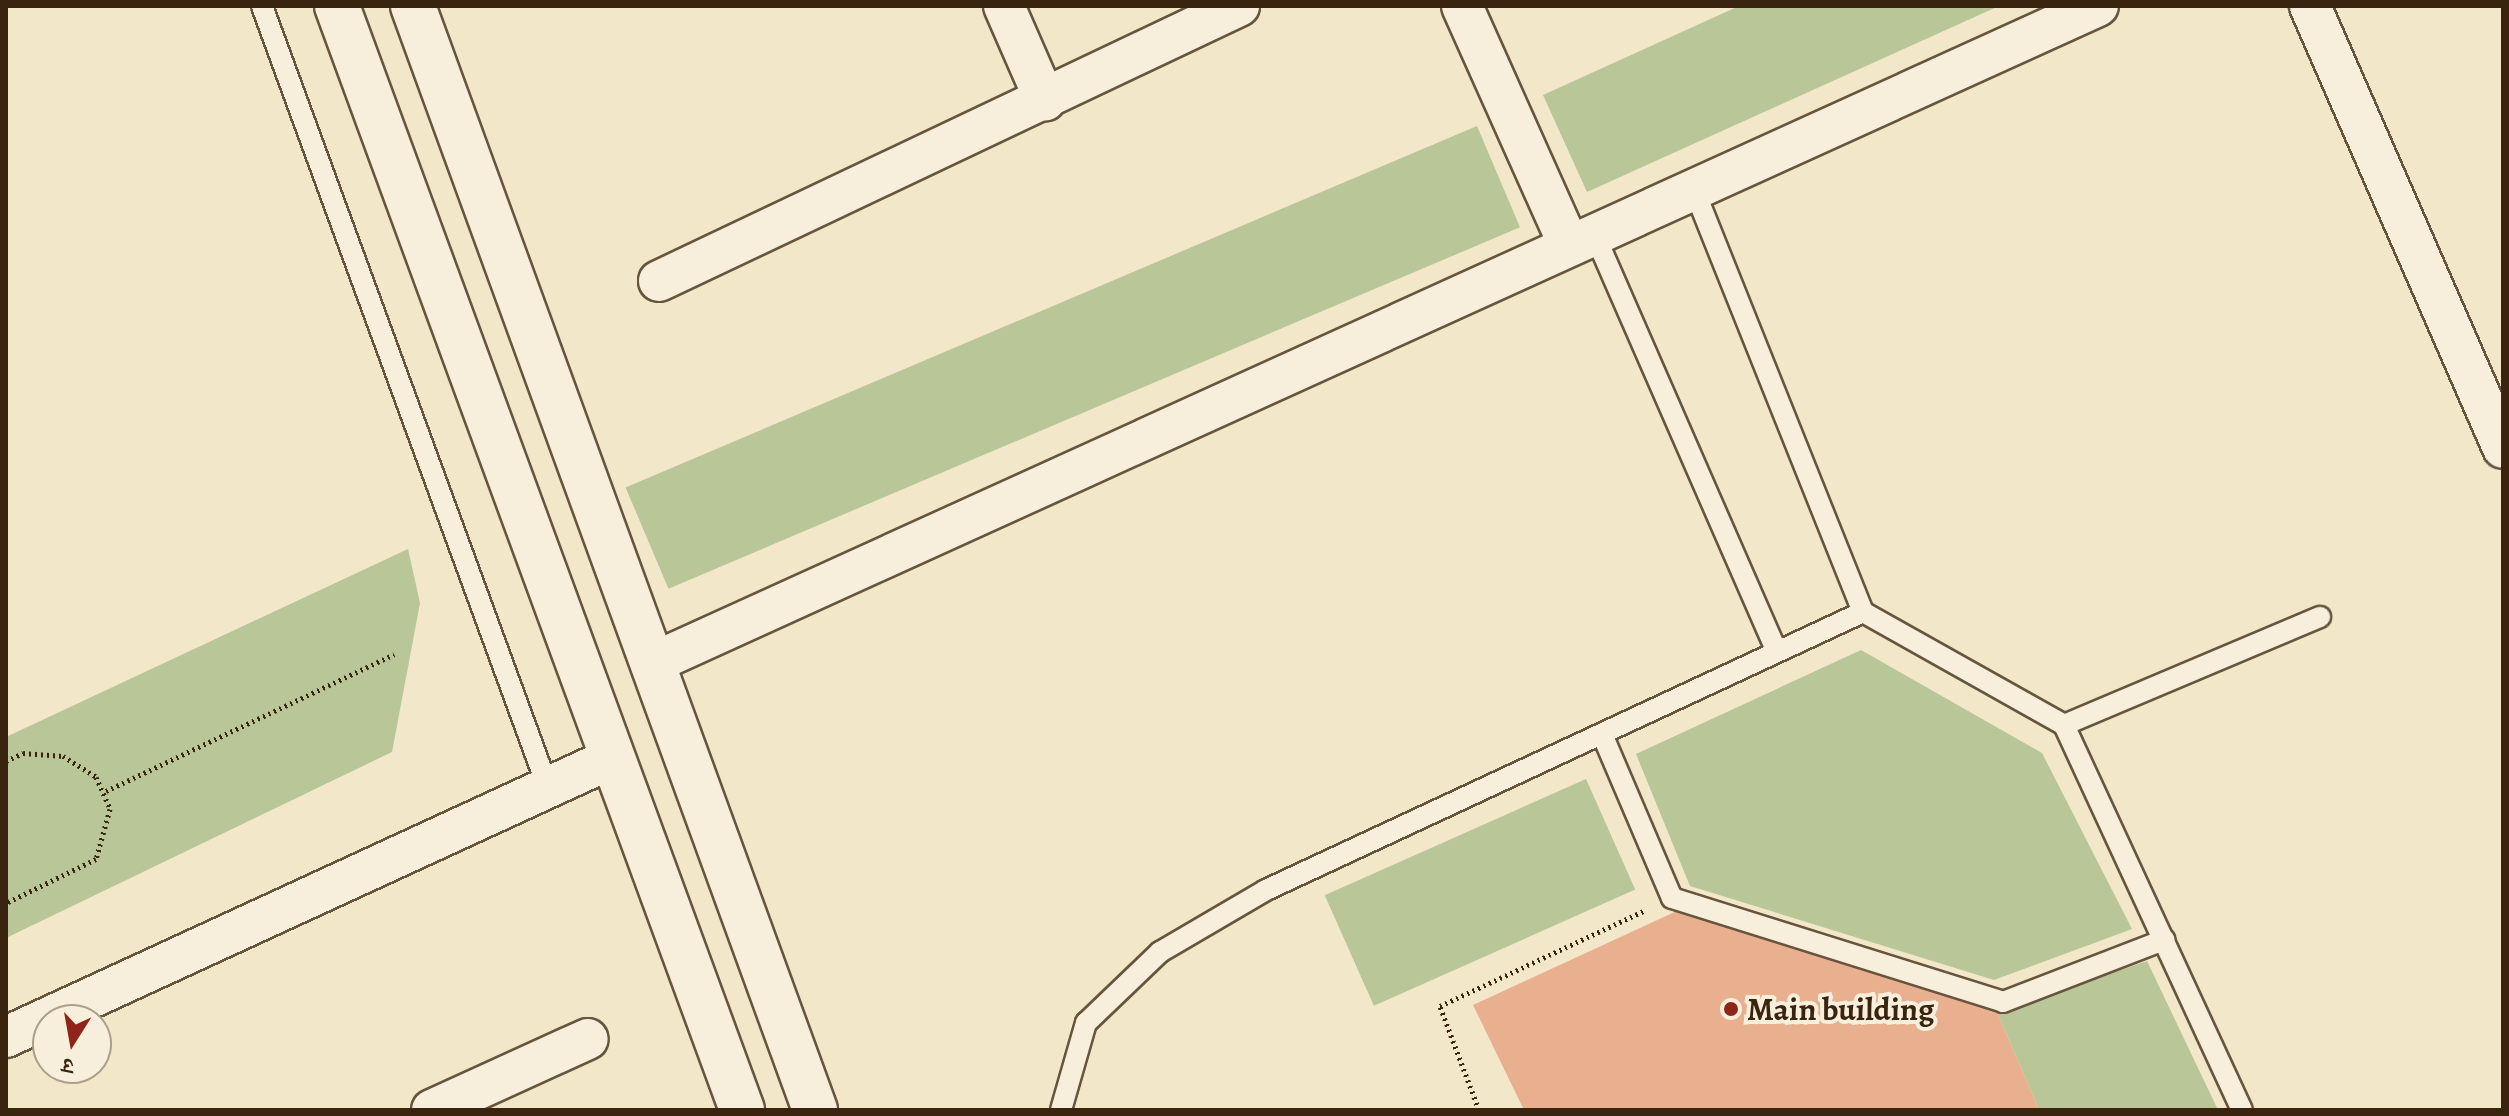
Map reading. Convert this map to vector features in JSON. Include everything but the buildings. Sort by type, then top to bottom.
[{"type":"main road","points":[[337,6],[742,1110]]},
{"type":"main road","points":[[413,6],[655,662],[815,1110]]},
{"type":"street","points":[[1004,6],[1045,100]]},
{"type":"street","points":[[659,281],[1239,6]]},
{"type":"street","points":[[1462,6],[1581,238]]},
{"type":"street","points":[[655,662],[1693,187],[2098,6]]},
{"type":"street","points":[[2310,6],[2503,448]]},
{"type":"street","points":[[6,1037],[612,758]]},
{"type":"street","points":[[432,1110],[588,1039]]},
{"type":"lane","points":[[262,6],[548,788]]},
{"type":"lane","points":[[1693,187],[1863,612],[2064,725],[2242,1110]]},
{"type":"lane","points":[[1581,238],[1777,652]]},
{"type":"lane","points":[[1061,1110],[1086,1023],[1160,952],[1266,890],[1863,612]]},
{"type":"lane","points":[[2064,725],[2320,617]]},
{"type":"lane","points":[[1602,734],[1672,898],[2003,1002],[2164,940]]},
{"type":"path","points":[[106,791],[394,654]]},
{"type":"path","points":[[6,761],[23,753],[63,756],[106,791],[108,832],[96,859],[6,903]]},
{"type":"path","points":[[1479,1110],[1440,1006],[1672,898]]},
{"type":"green space","points":[[1739,6],[1999,6],[1587,192],[1543,95]]},
{"type":"green space","points":[[1477,126],[1520,227],[669,589],[626,487]]},
{"type":"green space","points":[[408,549],[420,603],[392,752],[6,938],[6,737]]},
{"type":"green space","points":[[1861,650],[2042,753],[2132,929],[1994,980],[1690,886],[1636,754]]},
{"type":"green space","points":[[1586,779],[1635,890],[1374,1006],[1325,895]]},
{"type":"green space","points":[[2147,961],[2218,1110],[2039,1110],[1997,1012]]},
{"type":"place","name":"Main building","points":[[1731,1009]]}]
